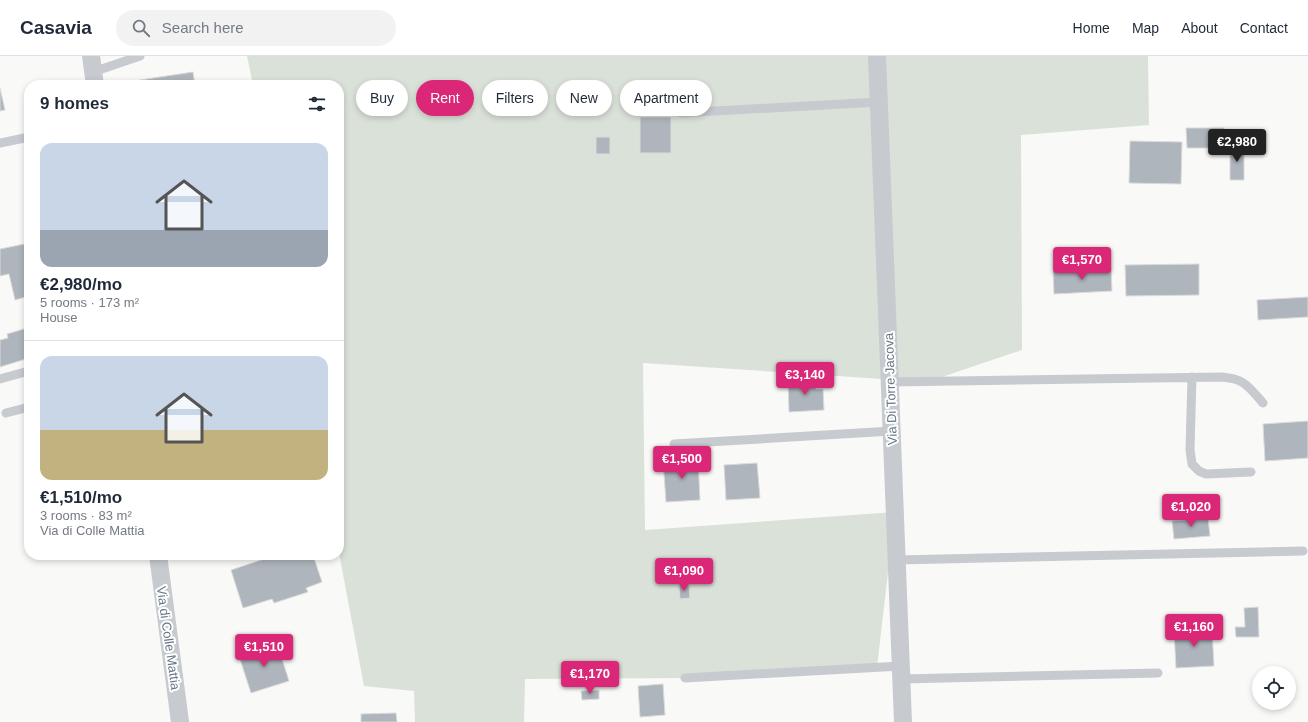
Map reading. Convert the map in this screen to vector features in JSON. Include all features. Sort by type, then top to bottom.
[{"type":"street","name":"Via Di Torre Jacova","points":[[877,56],[903,722]]},
{"type":"street","name":"Via di Colle Mattia","points":[[159,560],[180,722]]},
{"type":"lane","points":[[93,71],[140,56]]},
{"type":"lane","points":[[712,112],[879,102]]},
{"type":"lane","points":[[0,143],[24,138]]},
{"type":"lane","points":[[0,379],[24,372]]},
{"type":"lane","points":[[1192,377],[1190,450],[1192,464],[1199,471],[1206,474],[1251,472]]},
{"type":"lane","points":[[890,382],[1192,377],[1234,378],[1243,382],[1263,403]]},
{"type":"lane","points":[[6,413],[24,408]]},
{"type":"lane","points":[[674,444],[892,432]]},
{"type":"lane","points":[[897,560],[1303,551]]},
{"type":"lane","points":[[685,678],[901,672],[1158,673]]},
{"type":"shaded area","points":[[247,56],[1148,56],[1149,125],[1021,135],[1022,350],[927,382],[643,363],[645,530],[895,512],[877,667],[685,678],[525,679],[524,722],[415,722],[414,691],[364,686],[340,560],[344,560],[344,80],[252,80]]},
{"type":"building","points":[[193,72],[194,80],[140,80]]},
{"type":"building","points":[[0,88],[5,110],[0,111]]},
{"type":"building","points":[[640,117],[671,117],[671,153],[640,153]]},
{"type":"building","points":[[1186,128],[1224,128],[1224,148],[1187,148]]},
{"type":"building","points":[[596,137],[610,137],[610,154],[596,154]]},
{"type":"building","points":[[1130,141],[1182,142],[1181,184],[1129,183]]},
{"type":"building","points":[[1230,146],[1244,146],[1244,180],[1230,180]]},
{"type":"building","points":[[24,244],[24,297],[15,300],[9,274],[0,276],[0,249]]},
{"type":"building","points":[[1199,264],[1199,295],[1126,296],[1125,265]]},
{"type":"building","points":[[1111,268],[1112,291],[1054,294],[1053,271]]},
{"type":"building","points":[[1308,297],[1308,317],[1258,320],[1257,300]]},
{"type":"building","points":[[24,329],[24,360],[0,367],[0,340],[8,338],[7,334]]},
{"type":"building","points":[[815,378],[816,389],[823,389],[824,410],[789,412],[788,379]]},
{"type":"building","points":[[1308,421],[1308,458],[1265,461],[1263,424]]},
{"type":"building","points":[[698,458],[700,500],[666,502],[663,460]]},
{"type":"building","points":[[757,463],[760,498],[726,500],[724,465]]},
{"type":"building","points":[[1208,518],[1210,536],[1174,539],[1172,521]]},
{"type":"building","points":[[261,560],[315,560],[322,582],[306,588],[308,592],[274,603],[272,599],[243,608],[231,570]]},
{"type":"building","points":[[689,585],[690,598],[680,599],[679,586]]},
{"type":"building","points":[[1258,607],[1259,637],[1236,637],[1235,627],[1245,627],[1244,608]]},
{"type":"building","points":[[1212,629],[1214,666],[1176,668],[1174,631]]},
{"type":"building","points":[[277,643],[289,681],[251,693],[239,656]]},
{"type":"building","points":[[663,684],[665,715],[640,717],[638,686]]},
{"type":"building","points":[[599,690],[599,699],[582,700],[581,691]]},
{"type":"building","points":[[396,713],[397,722],[361,722],[361,714]]}]
